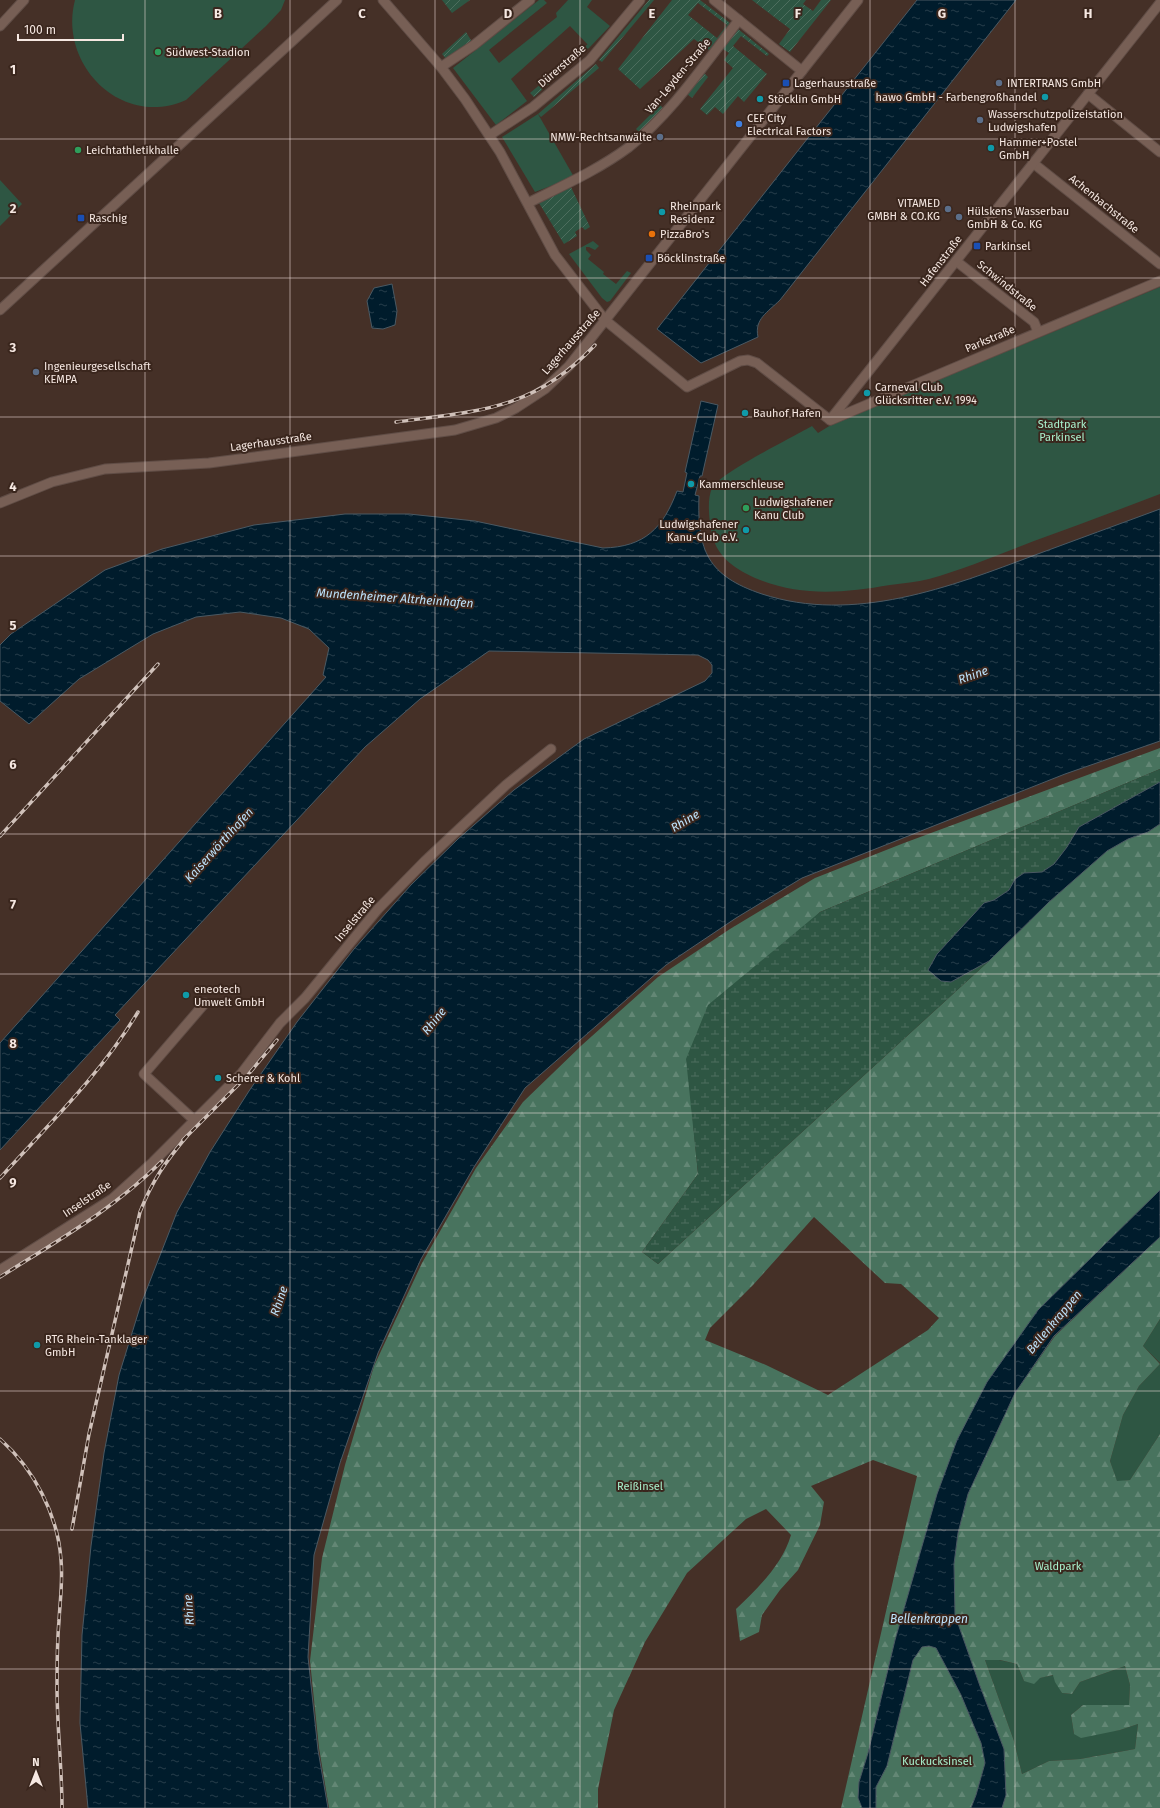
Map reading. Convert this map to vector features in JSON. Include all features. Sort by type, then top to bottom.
[{"type":"street","points":[[0,26],[24,0]]},
{"type":"street","points":[[0,310],[338,0]]},
{"type":"street","points":[[383,0],[442,67],[490,135],[555,255],[605,320],[687,387],[740,360],[748,360],[757,363],[830,420]]},
{"type":"street","points":[[442,67],[474,45],[530,0]]},
{"type":"street","points":[[714,0],[802,71]]},
{"type":"street","name":"Dürerstraße","points":[[490,135],[533,107],[590,60],[638,1]]},
{"type":"street","name":"Lagerhausstraße","points":[[0,503],[52,482],[105,469],[209,463],[455,430],[496,418],[534,397],[555,380],[581,350],[802,71],[854,2]]},
{"type":"street","name":"Hafenstraße","points":[[830,420],[1160,3]]},
{"type":"street","name":"Van-Leyden-Straße","points":[[528,204],[602,166],[630,146],[666,112],[739,20]]},
{"type":"street","points":[[1088,94],[1160,152]]},
{"type":"street","name":"Achenbachstraße","points":[[1033,163],[1160,264]]},
{"type":"street","name":"Schwindstraße","points":[[956,261],[1034,322],[1038,332]]},
{"type":"street","name":"Parkstraße","points":[[830,420],[1160,281]]},
{"type":"street","name":"Inselstraße","points":[[0,1270],[112,1199],[153,1162],[241,1074],[280,1024],[304,998],[383,904],[425,861],[506,785],[551,750]]},
{"type":"street","points":[[194,1120],[144,1074],[205,1003]]},
{"type":"green space","name":"Südwest-Stadion","points":[[75,0],[285,0],[281,10],[266,26],[186,100],[162,107],[139,106],[118,98],[100,85],[86,67],[76,47],[72,24]]},
{"type":"green space","points":[[442,0],[470,0],[452,13]]},
{"type":"green space","points":[[539,0],[544,0],[547,3],[489,50],[499,63],[557,17],[556,13],[568,0],[592,0],[587,7],[610,26],[590,47],[570,26],[511,79],[527,101],[496,125],[453,68]]},
{"type":"green space","points":[[649,0],[654,0],[602,62],[599,60]]},
{"type":"green space","points":[[672,0],[700,0],[730,23],[709,50],[694,39],[640,89],[618,69]],"holes":[[[698,3],[727,25],[717,38],[688,15]]]},
{"type":"green space","points":[[752,0],[806,0],[803,4],[813,11],[821,0],[831,0],[790,52],[779,44],[790,29]]},
{"type":"green space","points":[[738,29],[769,54],[767,56],[741,36],[733,46],[767,74],[744,102],[738,96],[723,114],[715,107],[707,115],[700,109],[733,68],[724,60],[729,53],[723,49]]},
{"type":"green space","points":[[466,32],[472,42],[446,59],[442,54]]},
{"type":"green space","points":[[588,44],[590,47],[534,97],[530,93]]},
{"type":"green space","points":[[596,64],[599,68],[541,117],[538,114]]},
{"type":"green space","points":[[704,73],[708,77],[692,98],[687,94]]},
{"type":"green space","points":[[660,105],[663,108],[639,132],[636,129]]},
{"type":"green space","points":[[538,114],[574,177],[535,192],[502,137]]},
{"type":"green space","points":[[0,180],[22,204],[0,226]]},
{"type":"green space","points":[[570,185],[590,227],[585,230],[582,227],[575,232],[577,236],[564,244],[539,203]]},
{"type":"green space","points":[[593,241],[599,246],[595,250],[586,247],[586,250],[591,255],[588,259],[604,272],[603,274],[616,284],[627,271],[631,273],[610,301],[607,302],[602,298],[569,254]]},
{"type":"green space","name":"Stadtpark Parkinsel","points":[[1160,287],[1160,494],[942,575],[920,581],[855,590],[822,592],[805,591],[772,584],[739,570],[726,560],[716,547],[711,530],[709,509],[710,492],[717,482],[742,465],[812,426],[818,433],[831,425]]},
{"type":"green space","name":"Reißinsel","points":[[1160,748],[1160,769],[820,912],[687,1059],[698,1174],[642,1252],[658,1264],[989,961],[1049,902],[1107,851],[1128,839],[1148,832],[1160,824],[1160,1190],[1038,1310],[913,1579],[895,1640],[868,1753],[859,1782],[858,1798],[862,1808],[841,1808],[917,1476],[873,1460],[811,1486],[824,1502],[820,1525],[798,1570],[780,1590],[762,1615],[759,1632],[740,1641],[736,1609],[753,1593],[775,1566],[782,1556],[791,1535],[766,1509],[746,1519],[687,1573],[645,1642],[614,1710],[598,1789],[598,1808],[329,1808],[319,1748],[310,1661],[322,1558],[345,1465],[374,1366],[422,1263],[476,1168],[523,1102],[582,1045],[658,977],[730,929],[815,878],[904,843]],"holes":[[[814,1217],[885,1283],[901,1284],[939,1318],[928,1330],[828,1395],[766,1365],[705,1340],[710,1328],[753,1285]]]},
{"type":"green space","points":[[1160,769],[1160,782],[1079,827],[1067,847],[1054,864],[1042,872],[1024,873],[1015,879],[1009,890],[994,900],[984,903],[937,954],[928,970],[951,982],[989,961],[658,1264],[642,1252],[698,1174],[686,1059],[708,1005],[820,912]]},
{"type":"green space","name":"Waldpark","points":[[1160,1237],[1160,1319],[1143,1346],[1160,1364],[1139,1386],[1123,1415],[1110,1461],[1117,1481],[1130,1480],[1160,1434],[1160,1808],[1002,1808],[1006,1795],[1004,1749],[955,1615],[954,1564],[958,1533],[968,1494],[1015,1393],[1055,1336]],"holes":[[[985,1660],[1000,1660],[1017,1664],[1024,1681],[1034,1684],[1040,1678],[1053,1675],[1055,1682],[1062,1693],[1072,1694],[1080,1682],[1125,1666],[1130,1685],[1129,1705],[1083,1705],[1071,1715],[1074,1734],[1081,1738],[1120,1730],[1138,1724],[1135,1749],[1080,1759],[1049,1761],[1022,1774],[1014,1741]]]},
{"type":"green space","points":[[1160,1319],[1160,1363],[1143,1346]]},
{"type":"green space","points":[[1160,1364],[1160,1434],[1130,1480],[1117,1482],[1110,1461],[1123,1415],[1139,1386]]},
{"type":"green space","name":"Kuckucksinsel","points":[[929,1646],[936,1648],[961,1695],[981,1743],[985,1763],[976,1795],[971,1808],[876,1808],[876,1787],[887,1766],[913,1660],[922,1647]]},
{"type":"green space","points":[[985,1660],[999,1660],[1017,1664],[1024,1681],[1054,1675],[1062,1693],[1072,1694],[1080,1682],[1125,1666],[1130,1685],[1129,1705],[1083,1705],[1071,1715],[1074,1734],[1120,1730],[1138,1724],[1135,1749],[1080,1759],[1049,1761],[1022,1774],[1014,1741]]},
{"type":"water","points":[[917,0],[1016,0],[780,300],[763,316],[758,325],[758,337],[701,363],[657,329]]},
{"type":"water","points":[[392,284],[397,311],[395,325],[383,329],[372,328],[367,301],[374,288]]},
{"type":"water","points":[[701,401],[718,405],[702,476],[700,476],[695,495],[699,496],[700,532],[704,546],[710,559],[718,570],[729,579],[762,594],[797,602],[832,605],[866,603],[901,598],[969,579],[1160,509],[1160,741],[1065,774],[802,878],[736,918],[666,965],[525,1088],[474,1167],[421,1259],[378,1353],[340,1463],[314,1555],[308,1657],[318,1750],[328,1808],[88,1808],[80,1723],[82,1635],[91,1546],[104,1453],[119,1375],[141,1304],[177,1212],[210,1152],[249,1091],[297,1022],[354,949],[411,885],[458,839],[514,790],[584,739],[705,681],[712,673],[712,665],[708,660],[698,655],[489,651],[420,699],[365,747],[115,1015],[120,1020],[0,1150],[0,1043],[326,677],[323,675],[329,648],[309,629],[281,618],[240,612],[196,617],[153,634],[79,679],[29,724],[0,701],[0,645],[11,634],[105,570],[162,549],[254,525],[345,514],[409,514],[475,521],[603,548],[618,547],[630,544],[641,539],[659,525],[672,504],[677,491],[683,492],[687,473],[685,472]]},
{"type":"water","points":[[1160,782],[1160,824],[1148,832],[1128,839],[1107,851],[1049,902],[989,961],[951,982],[941,981],[928,970],[937,954],[984,903],[994,900],[1009,890],[1015,879],[1024,873],[1042,872],[1054,864],[1067,847],[1079,827]]},
{"type":"water","name":"Bellenkrappen","points":[[1160,1190],[1160,1237],[1054,1336],[1015,1393],[968,1494],[958,1533],[954,1564],[955,1615],[1004,1749],[1006,1795],[1002,1808],[971,1808],[985,1763],[981,1743],[961,1695],[936,1648],[929,1646],[922,1647],[913,1660],[887,1766],[876,1787],[876,1808],[862,1808],[858,1798],[859,1782],[868,1753],[895,1640],[937,1494],[957,1440],[987,1382],[1038,1310]]},
{"type":"railway","points":[[396,422],[479,410],[504,404],[527,395],[550,383],[572,367],[595,345]]},
{"type":"railway","points":[[0,836],[158,664]]},
{"type":"railway","points":[[0,1178],[91,1078],[108,1057],[138,1012]]},
{"type":"railway","points":[[183,1140],[247,1076],[277,1040]]},
{"type":"railway","points":[[72,1529],[89,1434],[140,1212],[149,1191],[160,1172],[172,1154],[187,1136]]},
{"type":"railway","points":[[0,1277],[64,1237],[105,1209],[144,1178],[162,1161]]},
{"type":"railway","points":[[0,1439],[23,1464],[42,1494],[55,1526],[59,1543],[62,1575],[57,1646],[57,1687],[62,1808]]},
{"type":"place","name":"Südwest-Stadion","points":[[158,52]]},
{"type":"place","name":"Lagerhausstraße","points":[[786,83]]},
{"type":"place","name":"INTERTRANS GmbH","points":[[999,83]]},
{"type":"place","name":"hawo GmbH - Farbengroßhandel","points":[[1045,97]]},
{"type":"place","name":"Stöcklin GmbH","points":[[760,99]]},
{"type":"place","name":"Wasserschutzpolizeistation Ludwigshafen","points":[[980,120]]},
{"type":"place","name":"CEF City Electrical Factors","points":[[739,124]]},
{"type":"place","name":"NMW-Rechtsanwälte","points":[[660,137]]},
{"type":"place","name":"Hammer+Postel GmbH","points":[[991,148]]},
{"type":"place","name":"Leichtathletikhalle","points":[[78,150]]},
{"type":"place","name":"VITAMED GMBH & CO.KG","points":[[948,209]]},
{"type":"place","name":"Rheinpark Residenz","points":[[662,212]]},
{"type":"place","name":"Hülskens Wasserbau GmbH & Co. KG","points":[[959,217]]},
{"type":"place","name":"Raschig","points":[[81,218]]},
{"type":"place","name":"PizzaBro's","points":[[652,234]]},
{"type":"place","name":"Parkinsel","points":[[977,246]]},
{"type":"place","name":"Böcklinstraße","points":[[649,258]]},
{"type":"place","name":"Ingenieurgesellschaft KEMPA","points":[[36,372]]},
{"type":"place","name":"Carneval Club Glücksritter e.V. 1994","points":[[867,393]]},
{"type":"place","name":"Bauhof Hafen","points":[[745,413]]},
{"type":"place","name":"Kammerschleuse","points":[[691,484]]},
{"type":"place","name":"Ludwigshafener Kanu Club","points":[[746,508]]},
{"type":"place","name":"Ludwigshafener Kanu-Club e.V.","points":[[746,530]]},
{"type":"place","name":"eneotech Umwelt GmbH","points":[[186,995]]},
{"type":"place","name":"Scherer & Kohl","points":[[218,1078]]},
{"type":"place","name":"RTG Rhein-Tanklager GmbH","points":[[37,1345]]},
{"type":"water label","name":"Mundenheimer Altrheinhafen","points":[[395,598]]},
{"type":"water label","name":"Rhine","points":[[973,675]]},
{"type":"water label","name":"Rhine","points":[[685,821]]},
{"type":"water label","name":"Kaiserwörthhafen","points":[[219,845]]},
{"type":"water label","name":"Rhine","points":[[434,1021]]},
{"type":"water label","name":"Rhine","points":[[279,1301]]},
{"type":"water label","name":"Rhine","points":[[189,1610]]}]
